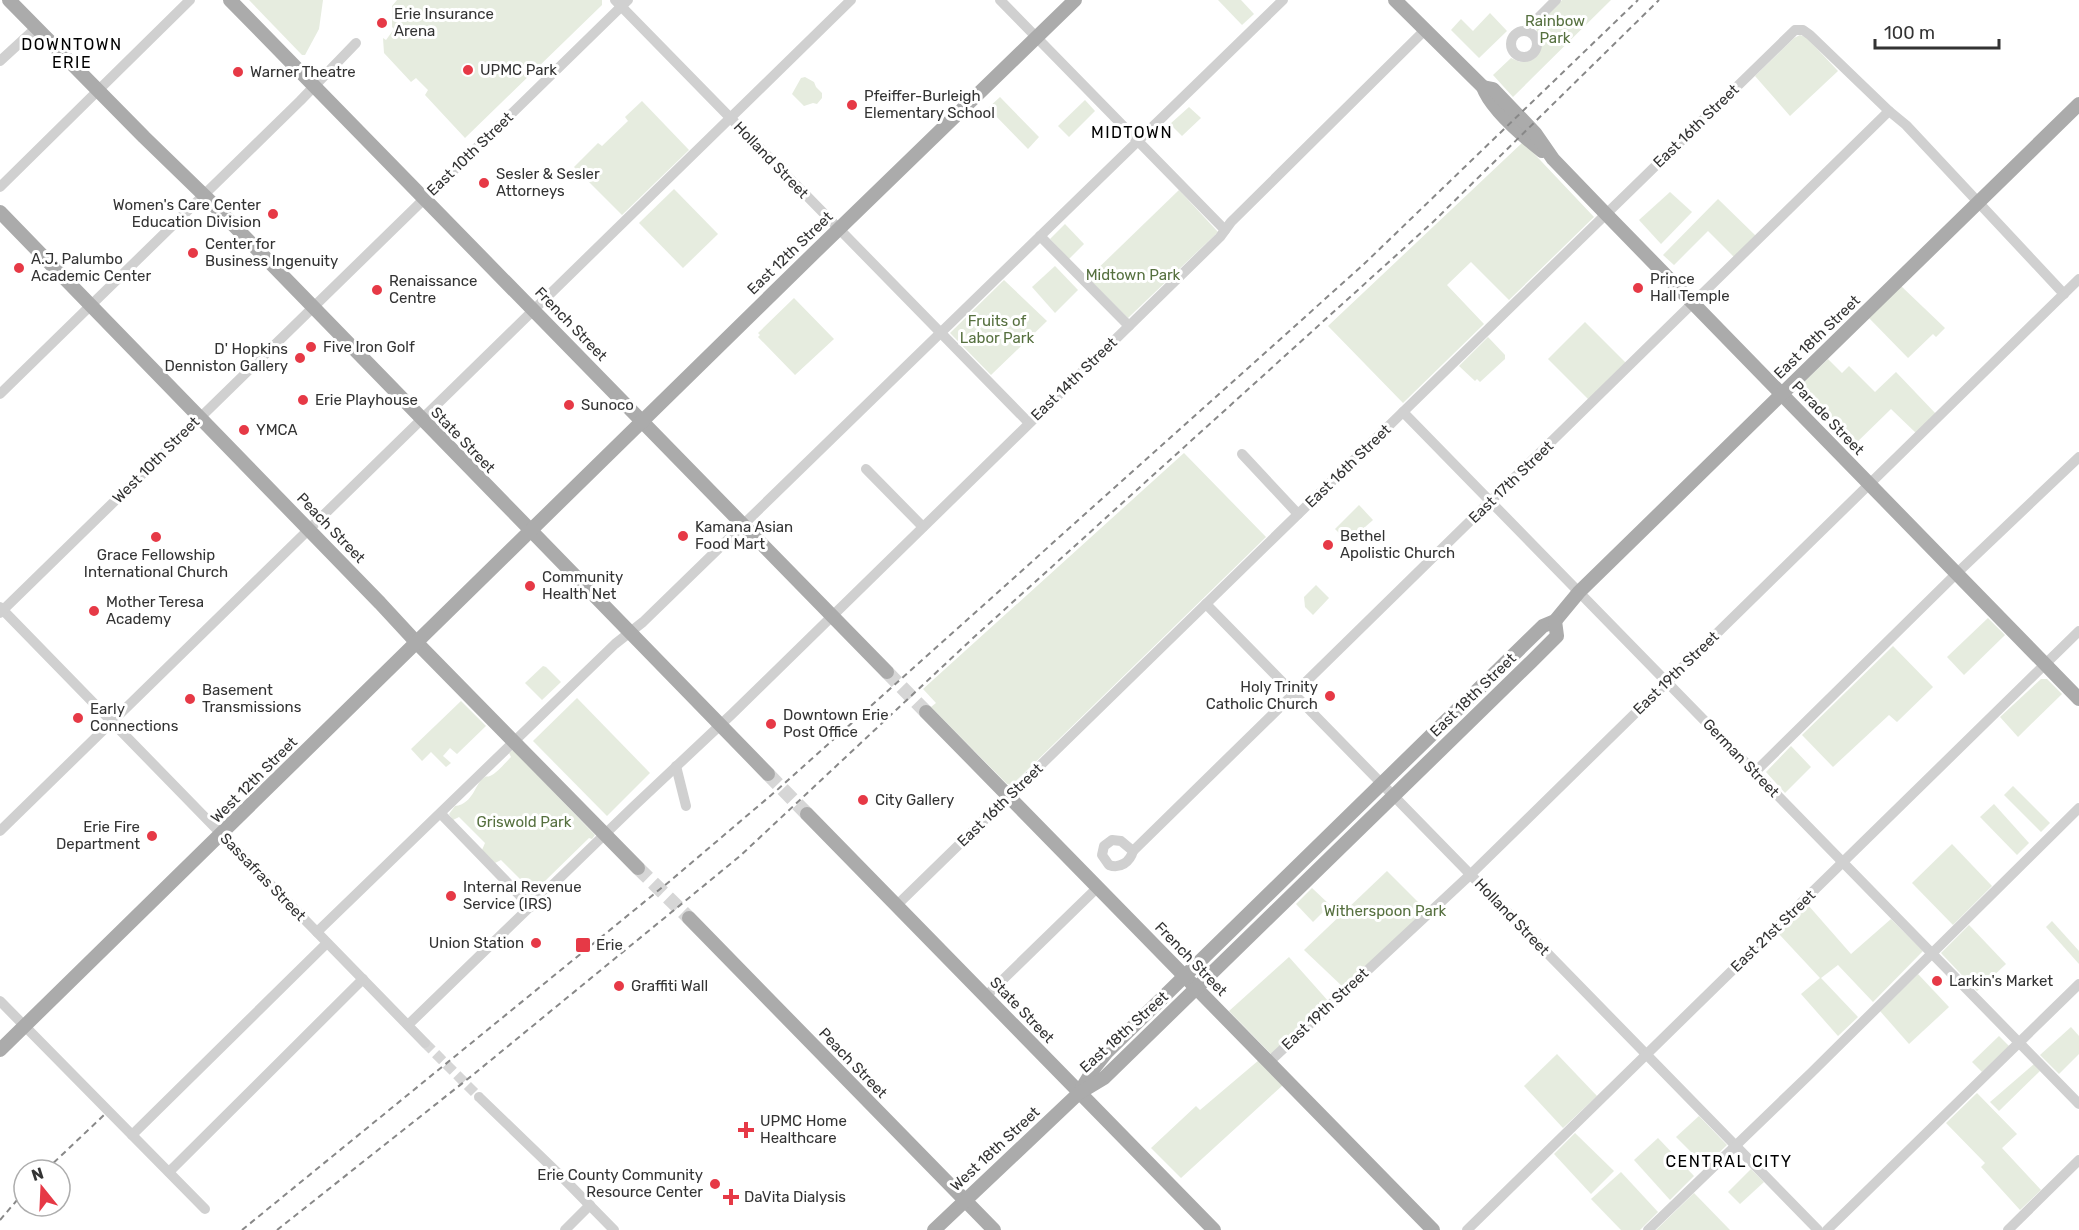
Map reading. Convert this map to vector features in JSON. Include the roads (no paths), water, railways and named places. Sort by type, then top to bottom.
[{"type":"main road","name":"State Street","points":[[9,0],[203,195],[768,774]]},
{"type":"main road","name":"French Street","points":[[230,0],[887,672]]},
{"type":"main road","name":"East 12th Street","points":[[530,532],[1075,0]]},
{"type":"main road","name":"Parade Street","points":[[1396,0],[1483,87],[1493,89],[1535,133],[1553,159],[2079,699]]},
{"type":"main road","name":"East 18th Street","points":[[1079,1093],[1107,1052],[1543,627],[1555,621],[1579,592],[2079,104]]},
{"type":"main road","name":"Peach Street","points":[[0,212],[638,868]]},
{"type":"main road","name":"West 12th Street","points":[[0,1050],[530,532]]},
{"type":"main road","name":"East 18th Street","points":[[1079,1093],[1104,1078],[1557,636],[1555,621]]},
{"type":"main road","name":"French Street","points":[[926,712],[1432,1230]]},
{"type":"main road","name":"State Street","points":[[807,814],[1214,1230]]},
{"type":"main road","name":"Peach Street","points":[[689,918],[994,1230]]},
{"type":"main road","name":"West 18th Street","points":[[934,1230],[1079,1093]]},
{"type":"street","points":[[0,187],[190,0]]},
{"type":"street","points":[[0,831],[851,0]]},
{"type":"street","points":[[1000,0],[1225,230]]},
{"type":"street","points":[[317,932],[743,525],[1283,0]]},
{"type":"street","points":[[1526,30],[1556,0]]},
{"type":"street","name":"Holland Street","points":[[622,2],[730,118],[1029,423]]},
{"type":"street","name":"East 10th Street","points":[[312,307],[622,2]]},
{"type":"street","points":[[0,61],[36,28]]},
{"type":"street","name":"East 16th Street","points":[[896,906],[1795,30],[1801,29],[1810,35],[1889,111]]},
{"type":"street","name":"East 14th Street","points":[[408,1025],[1129,326],[1425,30]]},
{"type":"street","points":[[0,394],[356,43]]},
{"type":"street","points":[[1889,111],[1906,125],[2064,294]]},
{"type":"street","name":"East 17th Street","points":[[1133,851],[1889,111]]},
{"type":"street","points":[[1040,236],[1129,326]]},
{"type":"street","name":"East 19th Street","points":[[1269,1062],[1471,874],[2079,279]]},
{"type":"street","name":"West 10th Street","points":[[1,610],[312,307]]},
{"type":"street","name":"German Street","points":[[1403,412],[2079,1104]]},
{"type":"street","points":[[1242,454],[1299,514]]},
{"type":"street","points":[[1755,772],[1956,574],[2079,457]]},
{"type":"street","points":[[866,469],[922,527]]},
{"type":"street","name":"Holland Street","points":[[1206,604],[1818,1230]]},
{"type":"street","name":"Sassafras Street","points":[[1,610],[425,1042]]},
{"type":"street","name":"East 21st Street","points":[[1467,1230],[2079,631]]},
{"type":"street","points":[[676,766],[686,806]]},
{"type":"street","points":[[1648,1230],[2079,808]]},
{"type":"street","points":[[441,814],[531,907]]},
{"type":"street","points":[[985,997],[1098,887]]},
{"type":"street","points":[[132,1135],[327,943]]},
{"type":"street","points":[[169,1172],[363,979]]},
{"type":"street","points":[[1827,1230],[2079,984]]},
{"type":"street","points":[[0,1001],[205,1209]]},
{"type":"street","points":[[479,1097],[614,1230]]},
{"type":"street","points":[[2008,1230],[2079,1160]]},
{"type":"street","points":[[565,1230],[590,1206]]},
{"type":"tunnel","points":[[887,672],[926,712]]},
{"type":"tunnel","points":[[768,774],[807,814]]},
{"type":"tunnel","points":[[638,868],[689,918]]},
{"type":"tunnel","points":[[425,1043],[479,1097]]},
{"type":"railway","points":[[242,1230],[670,881],[776,791],[1363,265],[1638,0]]},
{"type":"railway","points":[[277,1230],[474,1074],[740,856],[972,639],[1433,222],[1659,0]]},
{"type":"railway","points":[[59,1158],[104,1115]]},
{"type":"railway","points":[[0,1220],[12,1206]]},
{"type":"place","name":"Erie Insurance Arena","points":[[382,23]]},
{"type":"place","name":"UPMC Park","points":[[468,70]]},
{"type":"place","name":"Warner Theatre","points":[[238,72]]},
{"type":"place","name":"Pfeiffer-Burleigh Elementary School","points":[[852,105]]},
{"type":"place","name":"Sesler & Sesler Attorneys","points":[[484,183]]},
{"type":"place","name":"Women's Care Center Education Division","points":[[273,214]]},
{"type":"place","name":"Center for Business Ingenuity","points":[[193,253]]},
{"type":"place","name":"A.J. Palumbo Academic Center","points":[[19,268]]},
{"type":"place","name":"Prince Hall Temple","points":[[1638,288]]},
{"type":"place","name":"Renaissance Centre","points":[[377,290]]},
{"type":"place","name":"Five Iron Golf","points":[[311,347]]},
{"type":"place","name":"D' Hopkins Denniston Gallery","points":[[300,358]]},
{"type":"place","name":"Erie Playhouse","points":[[303,400]]},
{"type":"place","name":"Sunoco","points":[[569,405]]},
{"type":"place","name":"YMCA","points":[[244,430]]},
{"type":"place","name":"Kamana Asian Food Mart","points":[[683,536]]},
{"type":"place","name":"Grace Fellowship International Church","points":[[156,537]]},
{"type":"place","name":"Bethel Apolistic Church","points":[[1328,545]]},
{"type":"place","name":"Community Health Net","points":[[530,586]]},
{"type":"place","name":"Mother Teresa Academy","points":[[94,611]]},
{"type":"place","name":"Holy Trinity Catholic Church","points":[[1330,696]]},
{"type":"place","name":"Basement Transmissions","points":[[190,699]]},
{"type":"place","name":"Early Connections","points":[[78,718]]},
{"type":"place","name":"Downtown Erie Post Office","points":[[771,724]]},
{"type":"place","name":"City Gallery","points":[[863,800]]},
{"type":"place","name":"Erie Fire Department","points":[[152,836]]},
{"type":"place","name":"Internal Revenue Service (IRS)","points":[[451,896]]},
{"type":"place","name":"Union Station","points":[[536,943]]},
{"type":"place","name":"Erie","points":[[583,945]]},
{"type":"place","name":"Larkin's Market","points":[[1937,981]]},
{"type":"place","name":"Graffiti Wall","points":[[619,986]]},
{"type":"place","name":"UPMC Home Healthcare","points":[[746,1130]]},
{"type":"place","name":"Erie County Community Resource Center","points":[[715,1184]]},
{"type":"place","name":"DaVita Dialysis","points":[[731,1197]]},
{"type":"district","name":"DOWNTOWN ERIE","points":[[72,53]]},
{"type":"district","name":"MIDTOWN","points":[[1132,132]]},
{"type":"district","name":"CENTRAL CITY","points":[[1729,1161]]},
{"type":"park label","name":"Rainbow Park","points":[[1555,30]]},
{"type":"park label","name":"Midtown Park","points":[[1133,275]]},
{"type":"park label","name":"Fruits of Labor Park","points":[[997,330]]},
{"type":"park label","name":"Griswold Park","points":[[524,822]]},
{"type":"park label","name":"Witherspoon Park","points":[[1385,911]]}]
